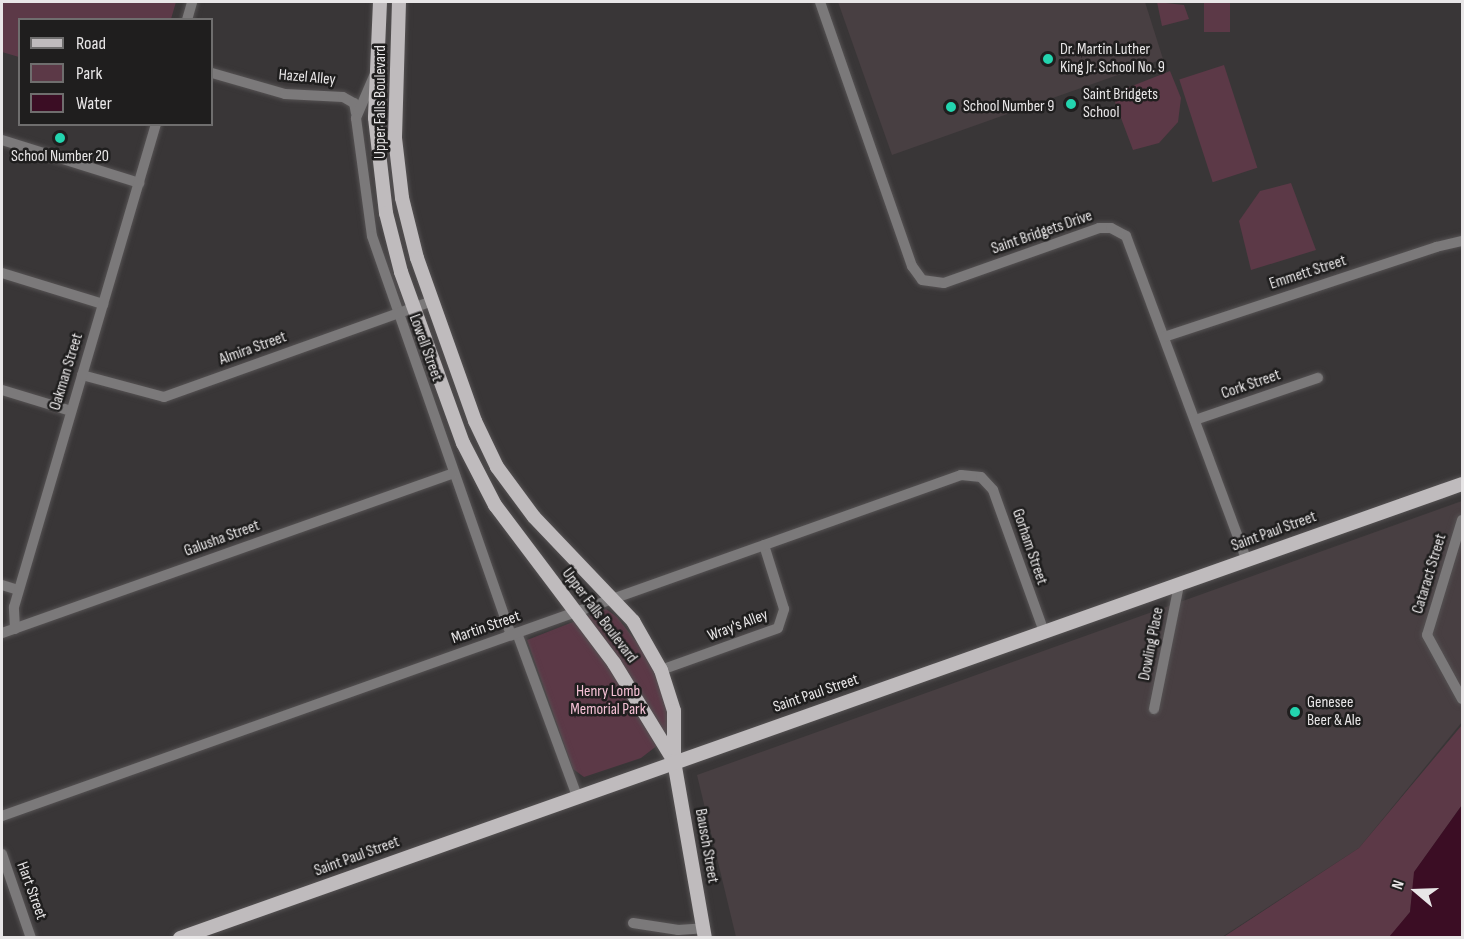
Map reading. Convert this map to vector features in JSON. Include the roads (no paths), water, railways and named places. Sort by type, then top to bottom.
[{"type":"main road","name":"Upper Falls Boulevard","points":[[380,2],[375,134],[382,194],[414,308],[475,471],[501,514],[624,678],[674,761]]},
{"type":"main road","name":"Upper Falls Boulevard","points":[[399,2],[394,86],[397,157],[411,238],[475,421],[503,476],[541,525],[614,598],[639,629],[661,670],[675,718],[674,761]]},
{"type":"main road","name":"Saint Paul Street","points":[[180,938],[674,761],[1462,484]]},
{"type":"main road","name":"Bausch Street","points":[[674,761],[705,933]]},
{"type":"street","points":[[188,18],[192,2]]},
{"type":"street","name":"Saint Bridgets Drive","points":[[820,2],[918,276],[932,284],[944,283],[1110,228],[1129,241],[1246,559]]},
{"type":"street","name":"Lowell Street","points":[[376,67],[357,113],[369,222],[396,314],[453,473],[577,796]]},
{"type":"street","name":"Hazel Alley","points":[[213,73],[285,94],[343,97],[354,103],[357,113]]},
{"type":"street","name":"Oakman Street","points":[[15,629],[12,613],[18,590],[155,126]]},
{"type":"street","points":[[2,140],[139,183]]},
{"type":"street","name":"Emmett Street","points":[[1164,337],[1462,241]]},
{"type":"street","points":[[2,273],[103,304]]},
{"type":"street","name":"Almira Street","points":[[82,375],[164,397],[432,301]]},
{"type":"street","name":"Cork Street","points":[[1194,420],[1318,378]]},
{"type":"street","points":[[2,390],[71,411]]},
{"type":"street","name":"Galusha Street","points":[[2,633],[453,473]]},
{"type":"street","name":"Martin Street","points":[[2,816],[961,476],[981,477]]},
{"type":"street","name":"Gorham Street","points":[[981,477],[993,490],[1044,632]]},
{"type":"street","name":"Cataract Street","points":[[1462,520],[1427,635],[1462,699]]},
{"type":"street","name":"Wray's Alley","points":[[661,670],[774,630],[783,622],[784,609],[764,545]]},
{"type":"street","points":[[2,585],[18,590]]},
{"type":"street","name":"Dowling Place","points":[[1154,709],[1179,585]]},
{"type":"street","name":"Hart Street","points":[[2,854],[32,938]]},
{"type":"street","points":[[633,923],[705,933]]},
{"type":"water","points":[[1462,805],[1462,937],[1389,937],[1410,912],[1414,872]]},
{"type":"place","name":"Dr. Martin Luther King Jr. School No. 9","points":[[1048,59]]},
{"type":"place","name":"Saint Bridgets School","points":[[1071,104]]},
{"type":"place","name":"School Number 9","points":[[951,107]]},
{"type":"place","name":"School Number 20","points":[[60,138]]},
{"type":"place","name":"Genesee Beer & Ale","points":[[1295,712]]},
{"type":"park label","name":"Henry Lomb Memorial Park","points":[[608,701]]}]
